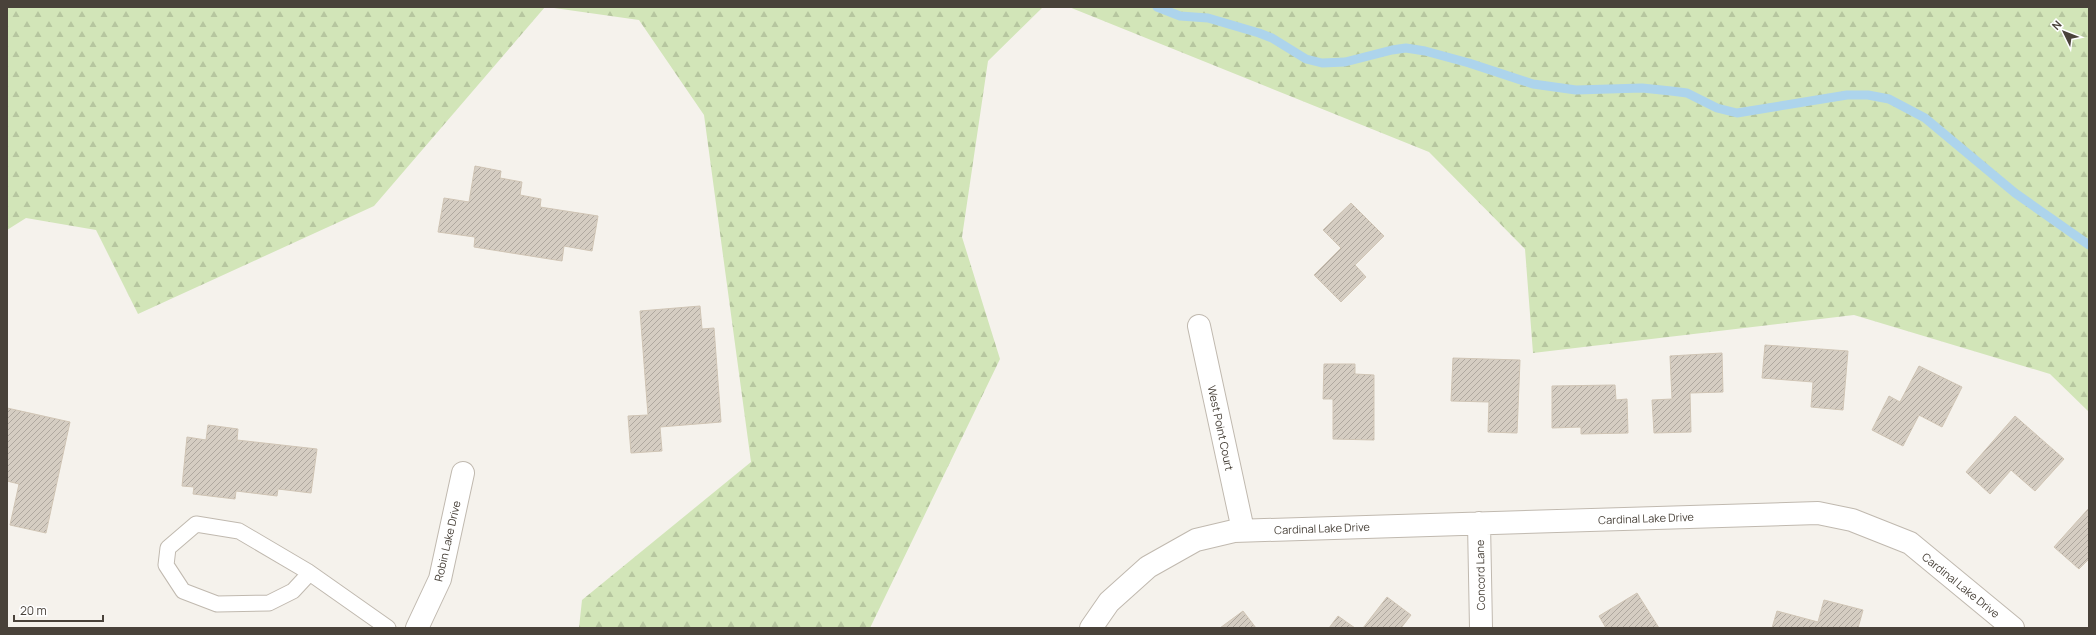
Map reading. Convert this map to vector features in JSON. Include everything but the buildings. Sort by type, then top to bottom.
[{"type":"street","name":"West Point Court","points":[[1199,326],[1243,530]]},
{"type":"street","name":"Robin Lake Drive","points":[[417,628],[440,579],[463,473]]},
{"type":"street","name":"Cardinal Lake Drive","points":[[1091,628],[1109,602],[1148,567],[1196,540],[1234,530],[1818,514],[1852,520],[1910,543],[2013,628]]},
{"type":"street","name":"Concord Lane","points":[[1479,523],[1481,628]]},
{"type":"lane","points":[[307,571],[306,577],[293,591],[269,603],[217,604],[183,591],[166,565],[168,548],[196,524],[239,531],[307,571],[388,628]]},
{"type":"green space","points":[[7,7],[545,7],[374,206],[138,314],[96,230],[26,218],[7,230]]},
{"type":"green space","points":[[547,7],[1043,7],[988,61],[962,237],[1000,359],[870,628],[579,628],[582,600],[751,462],[704,115],[639,20]]},
{"type":"green space","points":[[1069,7],[2089,7],[2089,412],[2050,374],[1854,315],[1533,353],[1525,249],[1429,152]]},
{"type":"waterway","points":[[1157,7],[1180,16],[1208,18],[1259,33],[1272,38],[1306,59],[1322,63],[1345,62],[1406,48],[1425,51],[1469,63],[1533,84],[1576,90],[1642,88],[1687,93],[1717,108],[1737,113],[1847,95],[1868,95],[1889,99],[1925,118],[2015,193],[2089,245]]}]
